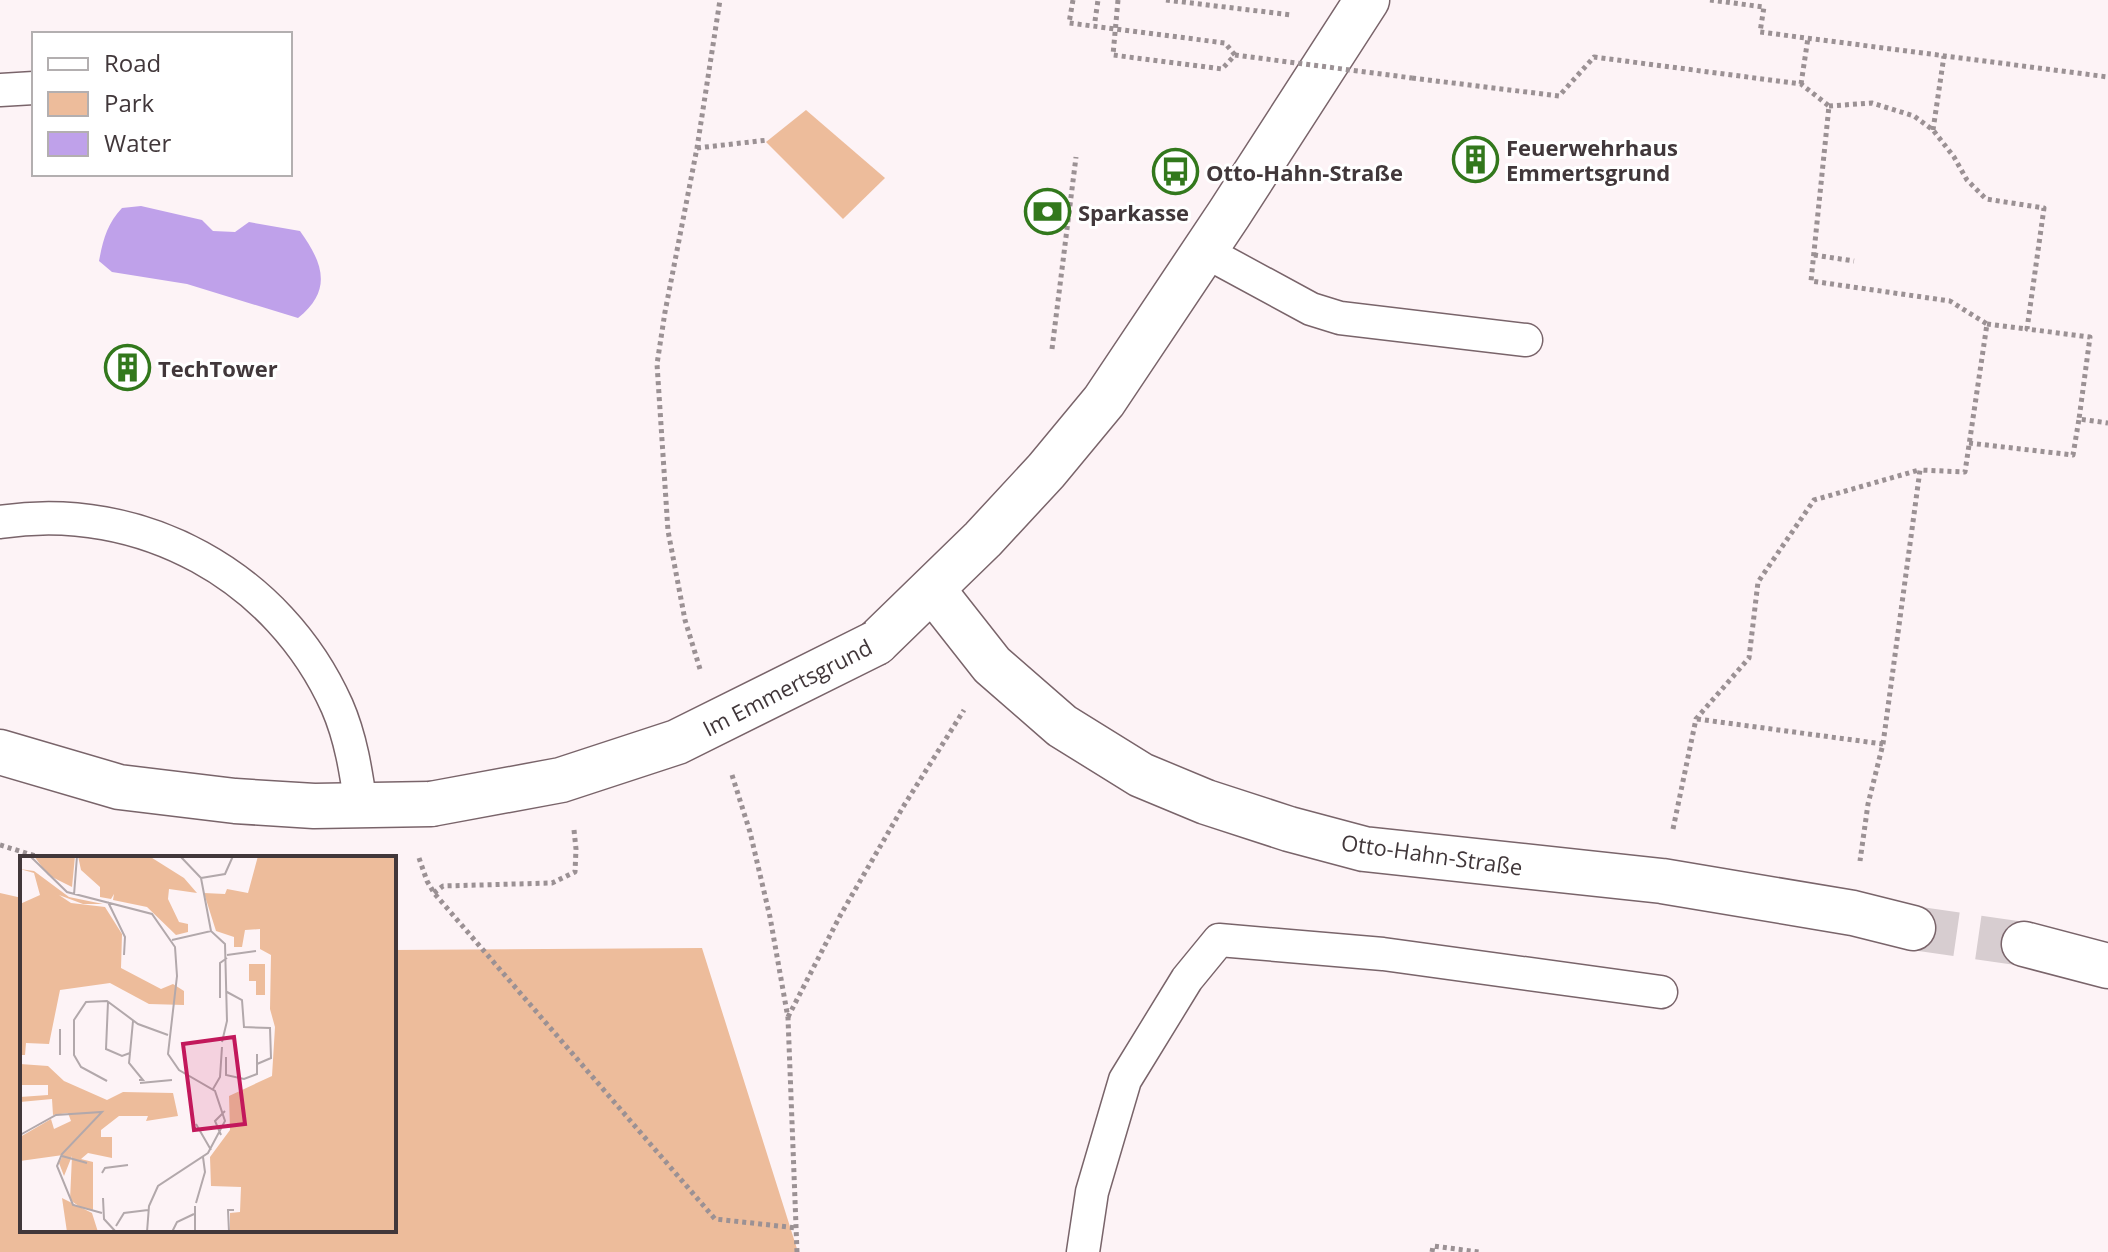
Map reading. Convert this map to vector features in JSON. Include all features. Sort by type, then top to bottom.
[{"type":"street","name":"Im Emmertsgrund","points":[[0,752],[119,787],[235,801],[314,806],[422,805],[561,780],[677,742],[876,643],[933,590],[1046,471],[1104,401],[1360,11]]},
{"type":"street","name":"Otto-Hahn-Straße","points":[[933,590],[992,665],[1062,726],[1141,775],[1206,802],[1364,849],[1662,881],[1853,913],[1913,928]]},
{"type":"street","points":[[2024,944],[2108,966]]},
{"type":"lane","points":[[0,90],[32,88]]},
{"type":"lane","points":[[1204,251],[1311,309],[1340,318],[1526,340]]},
{"type":"lane","points":[[0,522],[54,517],[106,522],[143,532],[202,556],[245,585],[282,621],[313,661],[337,707],[353,756],[361,806]]},
{"type":"lane","points":[[1083,1252],[1092,1192],[1125,1080],[1187,979],[1219,940],[1383,954],[1661,992]]},
{"type":"path","points":[[703,679],[685,620],[668,531],[657,364],[697,148],[720,0]]},
{"type":"path","points":[[1073,0],[1069,23],[1225,43],[1235,55],[1559,96],[1594,57],[1801,84],[1829,106],[1872,103],[1914,116],[1933,130],[1967,180],[1986,199],[2044,208],[2027,329]]},
{"type":"path","points":[[1095,21],[1098,0]]},
{"type":"path","points":[[1118,0],[1113,55],[1222,69],[1235,55]]},
{"type":"path","points":[[1166,0],[1360,11]]},
{"type":"path","points":[[1710,0],[1764,7],[1760,32],[2108,77]]},
{"type":"path","points":[[1801,84],[1808,38]]},
{"type":"path","points":[[1933,130],[1944,56]]},
{"type":"path","points":[[1829,106],[1811,281],[1950,301],[1987,324],[2090,337],[2073,455],[1969,443]]},
{"type":"path","points":[[697,148],[768,140]]},
{"type":"path","points":[[1052,349],[1076,157]]},
{"type":"path","points":[[1814,255],[1854,261]]},
{"type":"path","points":[[1662,881],[1696,719],[1749,658],[1758,582],[1814,500],[1920,470],[1965,472],[1987,324]]},
{"type":"path","points":[[2079,419],[2108,423]]},
{"type":"path","points":[[1853,913],[1868,804],[1883,744],[1920,470]]},
{"type":"path","points":[[788,1018],[872,860],[992,665]]},
{"type":"path","points":[[1696,719],[1883,744]]},
{"type":"path","points":[[730,767],[767,903],[788,1018],[797,1252]]},
{"type":"path","points":[[422,805],[418,854],[434,893],[715,1219],[797,1228]]},
{"type":"path","points":[[434,893],[443,886],[552,883],[575,872],[574,829]]},
{"type":"path","points":[[0,845],[36,856]]},
{"type":"path","points":[[1432,1252],[1433,1246],[1479,1252]]},
{"type":"green space","points":[[806,110],[885,178],[843,219],[766,142]]},
{"type":"green space","points":[[0,893],[20,898],[20,1232],[396,1232],[396,950],[702,948],[798,1252],[0,1252]]},
{"type":"water","points":[[141,206],[202,220],[213,231],[235,232],[249,222],[300,231],[319,265],[320,287],[316,297],[298,318],[187,284],[112,272],[99,261],[106,233],[122,208]]},
{"type":"tunnel","points":[[1913,928],[2024,944]]},
{"type":"place","name":"Feuerwehrhaus Emmertsgrund","points":[[1475,160]]},
{"type":"place","name":"Otto-Hahn-Straße","points":[[1175,172]]},
{"type":"place","name":"Sparkasse","points":[[1047,212]]},
{"type":"place","name":"TechTower","points":[[127,368]]}]
